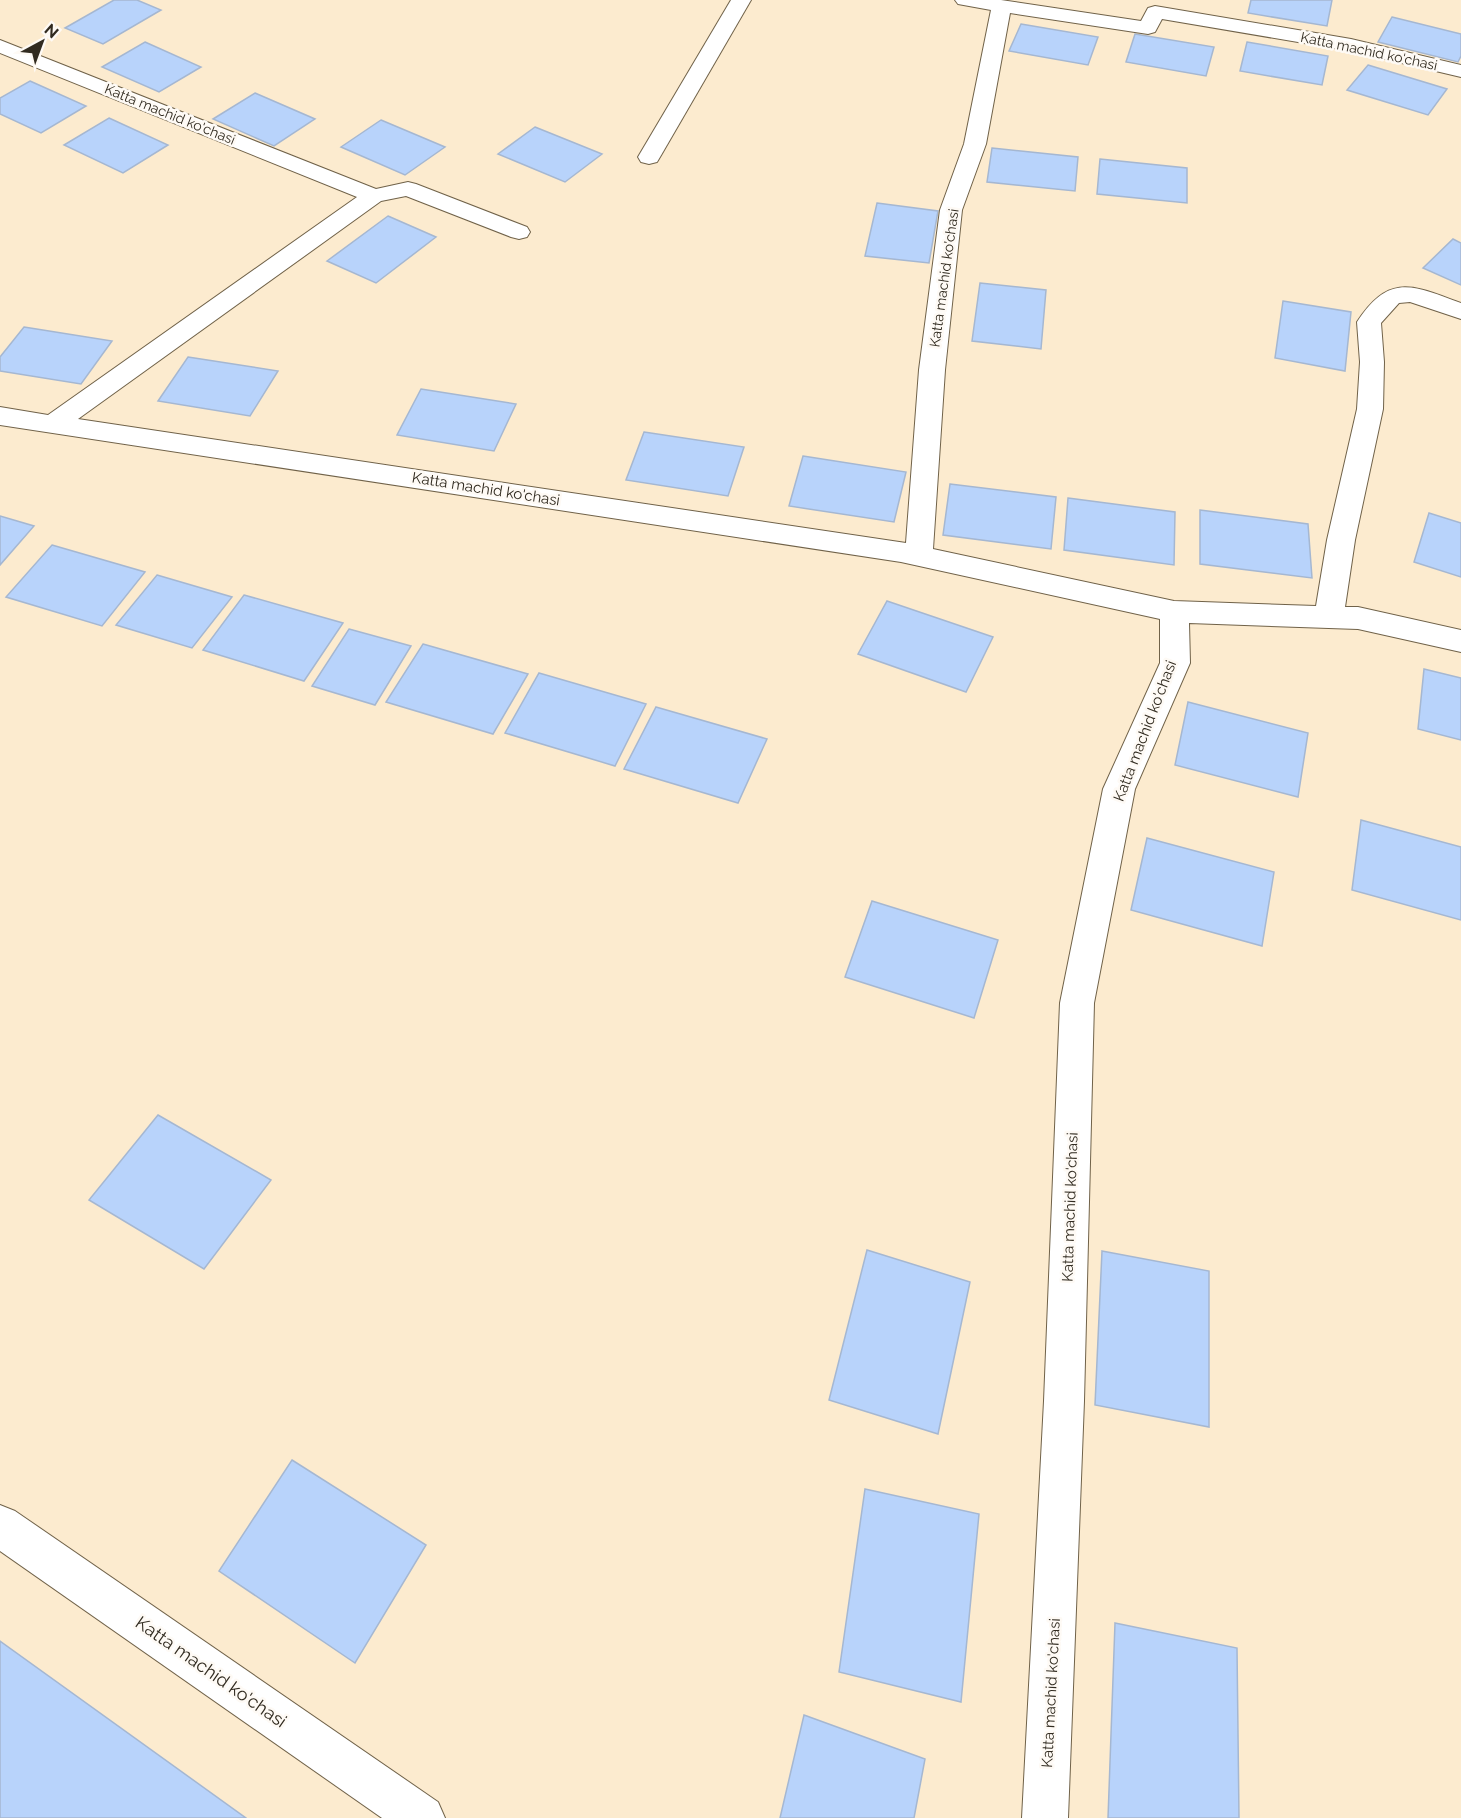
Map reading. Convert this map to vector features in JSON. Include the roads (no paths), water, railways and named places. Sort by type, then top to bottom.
[{"type":"street","points":[[650,157],[741,0]]},
{"type":"street","name":"Katta machid ko'chasi","points":[[919,556],[932,370],[951,210],[975,144],[985,2],[1148,28],[1155,12],[1351,45],[1461,71]]},
{"type":"street","name":"Katta machid ko'chasi","points":[[0,46],[374,196]]},
{"type":"street","points":[[52,424],[374,196],[408,189],[519,231]]},
{"type":"street","points":[[1329,617],[1341,540],[1370,409],[1369,322],[1391,297],[1412,294],[1461,311]]},
{"type":"street","name":"Katta machid ko'chasi","points":[[0,416],[919,556],[1174,612],[1358,618],[1461,641]]},
{"type":"street","name":"Katta machid ko'chasi","points":[[1045,1818],[1063,1413],[1077,1003],[1119,789],[1175,663],[1174,612]]},
{"type":"street","name":"Katta machid ko'chasi","points":[[0,1526],[422,1818]]}]
